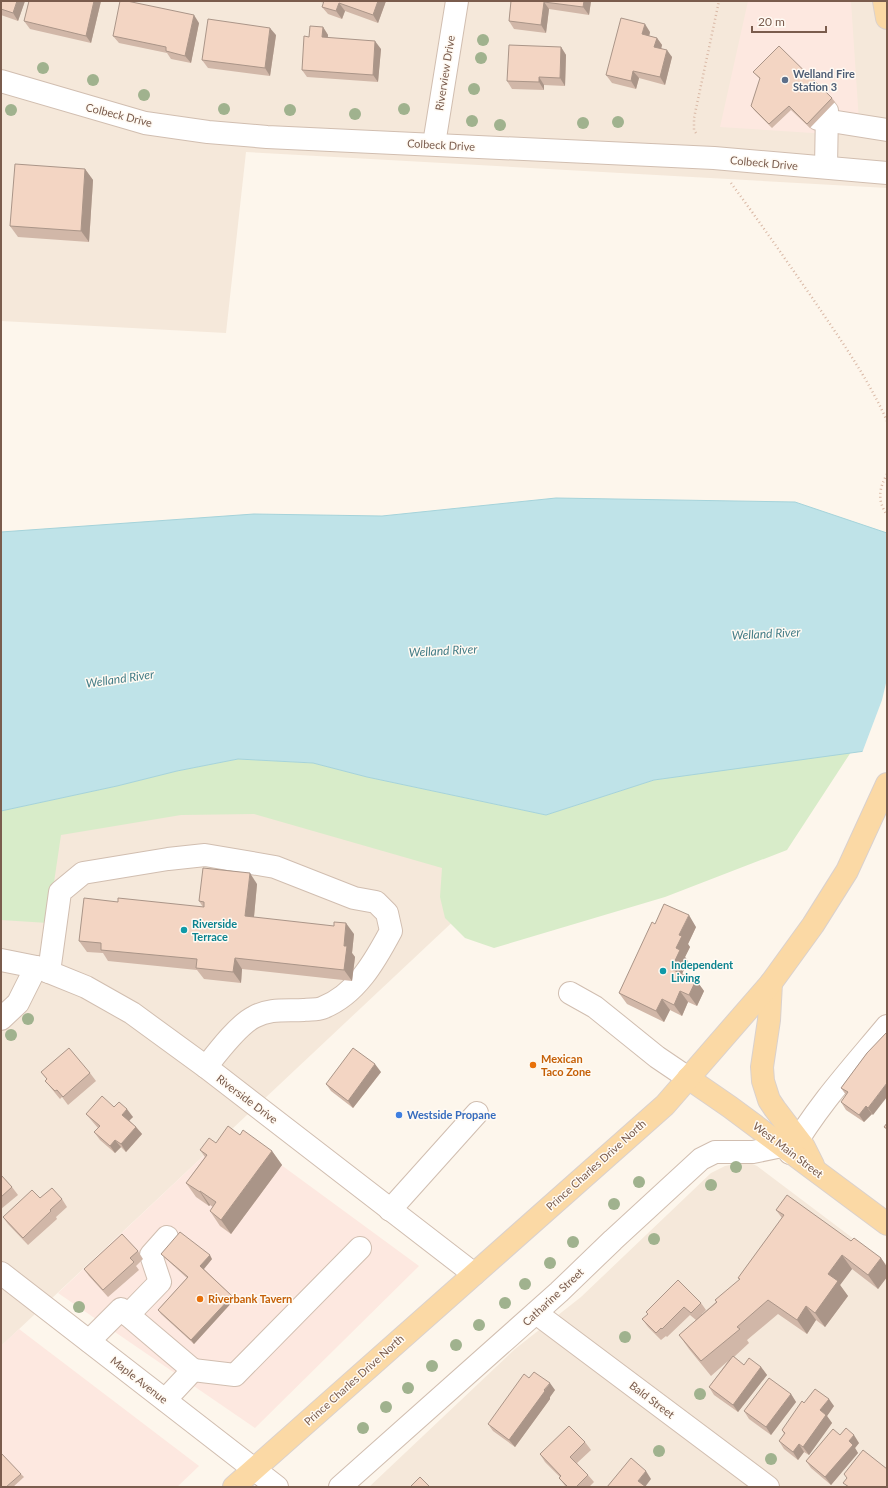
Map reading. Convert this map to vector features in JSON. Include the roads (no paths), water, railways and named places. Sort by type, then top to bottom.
[{"type":"main road","points":[[884,1],[887,18]]},
{"type":"main road","name":"Prince Charles Drive North","points":[[234,1487],[665,1105],[771,983],[813,925],[847,871],[887,784]]},
{"type":"main road","points":[[771,983],[762,1076],[770,1100],[782,1119],[790,1146]]},
{"type":"main road","name":"West Main Street","points":[[688,1078],[790,1146],[816,1172],[887,1224]]},
{"type":"street","name":"Riverview Drive","points":[[434,144],[457,1]]},
{"type":"street","name":"Colbeck Drive","points":[[1,81],[145,123],[208,132],[267,137],[714,158],[887,173]]},
{"type":"street","points":[[826,168],[824,116],[887,130]]},
{"type":"street","points":[[1,1020],[18,1004],[42,969],[60,892],[83,873],[168,859],[205,855],[276,867],[354,898],[376,902],[386,913],[391,930],[373,963],[346,995],[321,1008],[278,1010],[253,1017],[234,1034],[206,1067]]},
{"type":"street","name":"Riverside Drive","points":[[1,960],[42,969],[86,987],[132,1013],[206,1067],[474,1274]]},
{"type":"street","points":[[570,993],[594,1008],[657,1057],[688,1078]]},
{"type":"street","points":[[790,1146],[887,1026]]},
{"type":"street","points":[[390,1210],[477,1114]]},
{"type":"street","name":"Catharine Street","points":[[340,1487],[536,1313],[691,1168],[708,1154],[722,1151],[752,1152],[790,1146]]},
{"type":"street","points":[[128,1315],[160,1282],[151,1255],[167,1236]]},
{"type":"street","points":[[89,1342],[121,1309],[193,1370],[235,1375],[360,1248]]},
{"type":"street","name":"Maple Avenue","points":[[1,1273],[277,1487]]},
{"type":"street","name":"Bald Street","points":[[536,1313],[768,1487]]},
{"type":"street","points":[[165,1400],[193,1370]]},
{"type":"water","name":"Welland River","points":[[556,498],[795,502],[887,533],[887,748],[654,780],[546,815],[367,777],[313,763],[238,759],[177,771],[117,786],[1,811],[1,532],[254,514],[382,516]]},
{"type":"place","name":"Welland Fire Station 3","points":[[785,80]]},
{"type":"place","name":"Riverside Terrace","points":[[184,930]]},
{"type":"place","name":"Independent Living","points":[[663,971]]},
{"type":"place","name":"Mexican Taco Zone","points":[[533,1065]]},
{"type":"place","name":"Westside Propane","points":[[399,1115]]},
{"type":"place","name":"Riverbank Tavern","points":[[200,1299]]}]
